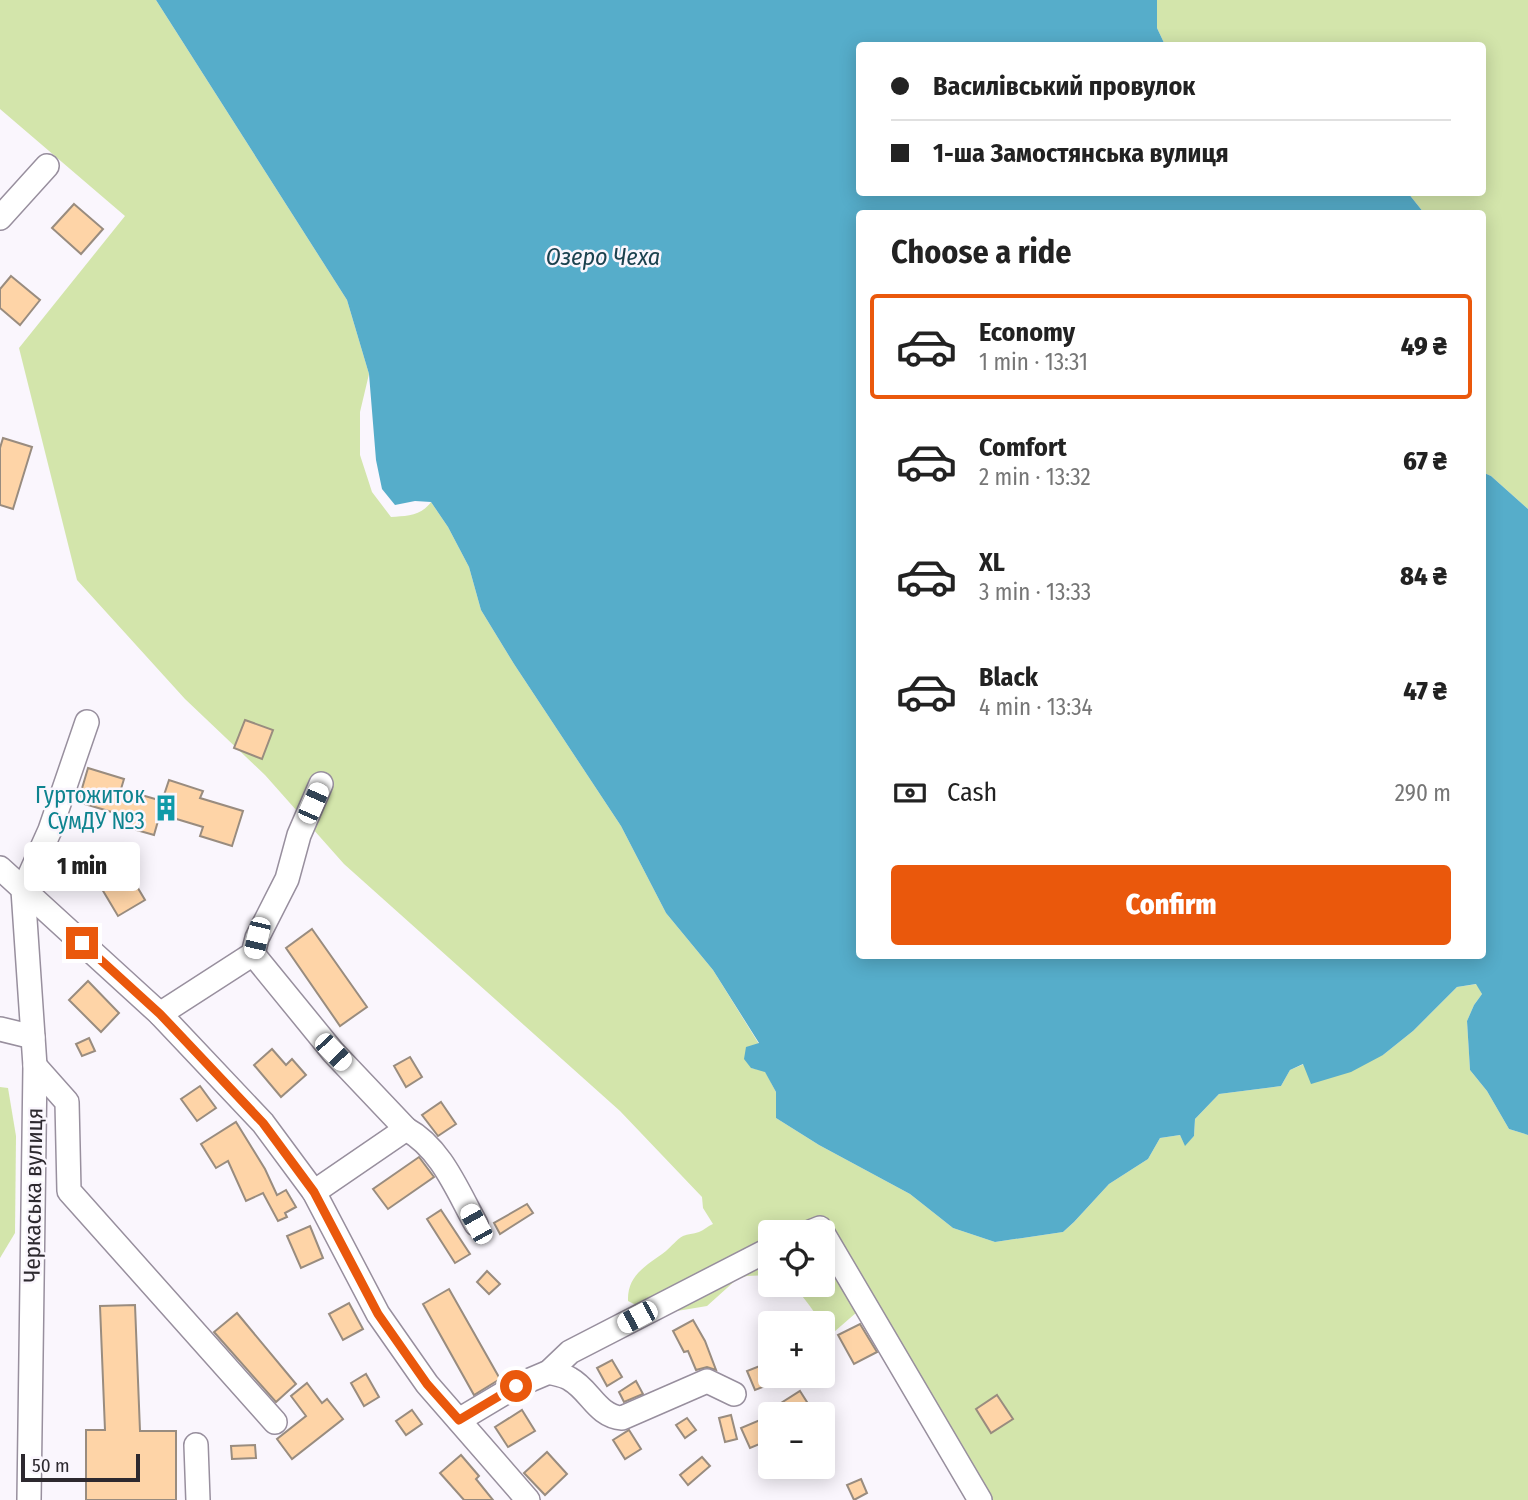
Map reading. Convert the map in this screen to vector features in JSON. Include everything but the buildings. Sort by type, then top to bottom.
[{"type":"street","points":[[0,218],[47,166]]},
{"type":"street","points":[[23,890],[46,836],[87,722]]},
{"type":"street","points":[[160,1014],[253,954],[257,938],[288,879],[299,835],[321,784]]},
{"type":"street","points":[[0,868],[160,1014],[263,1123],[314,1192],[378,1314],[427,1384],[528,1500]]},
{"type":"street","name":"Черкаська вулиця","points":[[23,890],[35,1066],[29,1500]]},
{"type":"street","points":[[253,954],[333,1052],[405,1129],[421,1138],[445,1168],[476,1224]]},
{"type":"street","points":[[0,1029],[33,1037]]},
{"type":"street","points":[[35,1066],[67,1102],[69,1191],[275,1422]]},
{"type":"street","points":[[314,1192],[405,1129]]},
{"type":"street","points":[[459,1420],[516,1386],[548,1372],[570,1352],[758,1255]]},
{"type":"street","points":[[835,1263],[980,1500]]},
{"type":"street","points":[[548,1372],[570,1379],[604,1412],[622,1418],[707,1381],[734,1394]]},
{"type":"street","points":[[196,1445],[198,1500]]},
{"type":"green space","points":[[0,0],[156,0],[347,300],[369,374],[360,412],[360,455],[372,492],[391,517],[418,513],[431,502],[448,527],[469,567],[481,610],[621,826],[666,913],[713,970],[759,1044],[751,1068],[765,1071],[776,1092],[776,1118],[819,1145],[910,1194],[953,1228],[995,1242],[1063,1232],[1109,1184],[1148,1159],[1160,1138],[1180,1135],[1185,1145],[1194,1136],[1195,1119],[1219,1094],[1281,1086],[1290,1070],[1304,1064],[1383,1055],[1413,1031],[1457,987],[1477,984],[1482,994],[1467,1021],[1470,1070],[1487,1091],[1509,1129],[1528,1135],[1528,1500],[988,1500],[857,1312],[835,1331],[835,1311],[814,1311],[803,1297],[835,1297],[835,1272],[839,1273],[835,1262],[835,1220],[758,1220],[758,1276],[737,1279],[707,1306],[677,1311],[670,1303],[636,1305],[628,1301],[631,1284],[640,1271],[685,1235],[699,1232],[713,1224],[703,1208],[702,1197],[620,1111],[344,864],[265,775],[185,699],[77,580],[19,348],[125,216],[0,109]]},
{"type":"green space","points":[[1157,0],[1528,0],[1528,509],[1486,474],[1486,210],[1422,210],[1410,196],[1486,196],[1486,42],[1164,42],[1157,28]]},
{"type":"green space","points":[[0,1087],[8,1088],[16,1136],[15,1233],[0,1258]]},
{"type":"water","name":"Озеро Чеха","points":[[156,0],[1157,0],[1157,28],[1164,42],[856,42],[856,196],[1410,196],[1422,210],[856,210],[856,959],[1486,959],[1486,474],[1528,509],[1528,1135],[1509,1129],[1487,1091],[1470,1070],[1467,1021],[1482,994],[1476,984],[1457,987],[1413,1031],[1383,1055],[1351,1072],[1311,1084],[1303,1064],[1290,1070],[1281,1086],[1219,1094],[1195,1119],[1194,1136],[1185,1146],[1180,1135],[1160,1138],[1148,1159],[1109,1184],[1063,1232],[995,1242],[953,1228],[910,1194],[819,1145],[776,1118],[776,1092],[765,1072],[751,1068],[744,1059],[746,1047],[759,1043],[713,970],[666,913],[621,826],[481,610],[469,567],[448,527],[431,502],[415,501],[395,505],[382,489],[376,460],[369,374],[347,300]]},
{"type":"place","name":"Гуртожиток СумДУ №3","points":[[166,808]]},
{"type":"route","points":[[82,943],[160,1014],[263,1123],[314,1192],[378,1314],[427,1384],[459,1420],[516,1386]]}]
